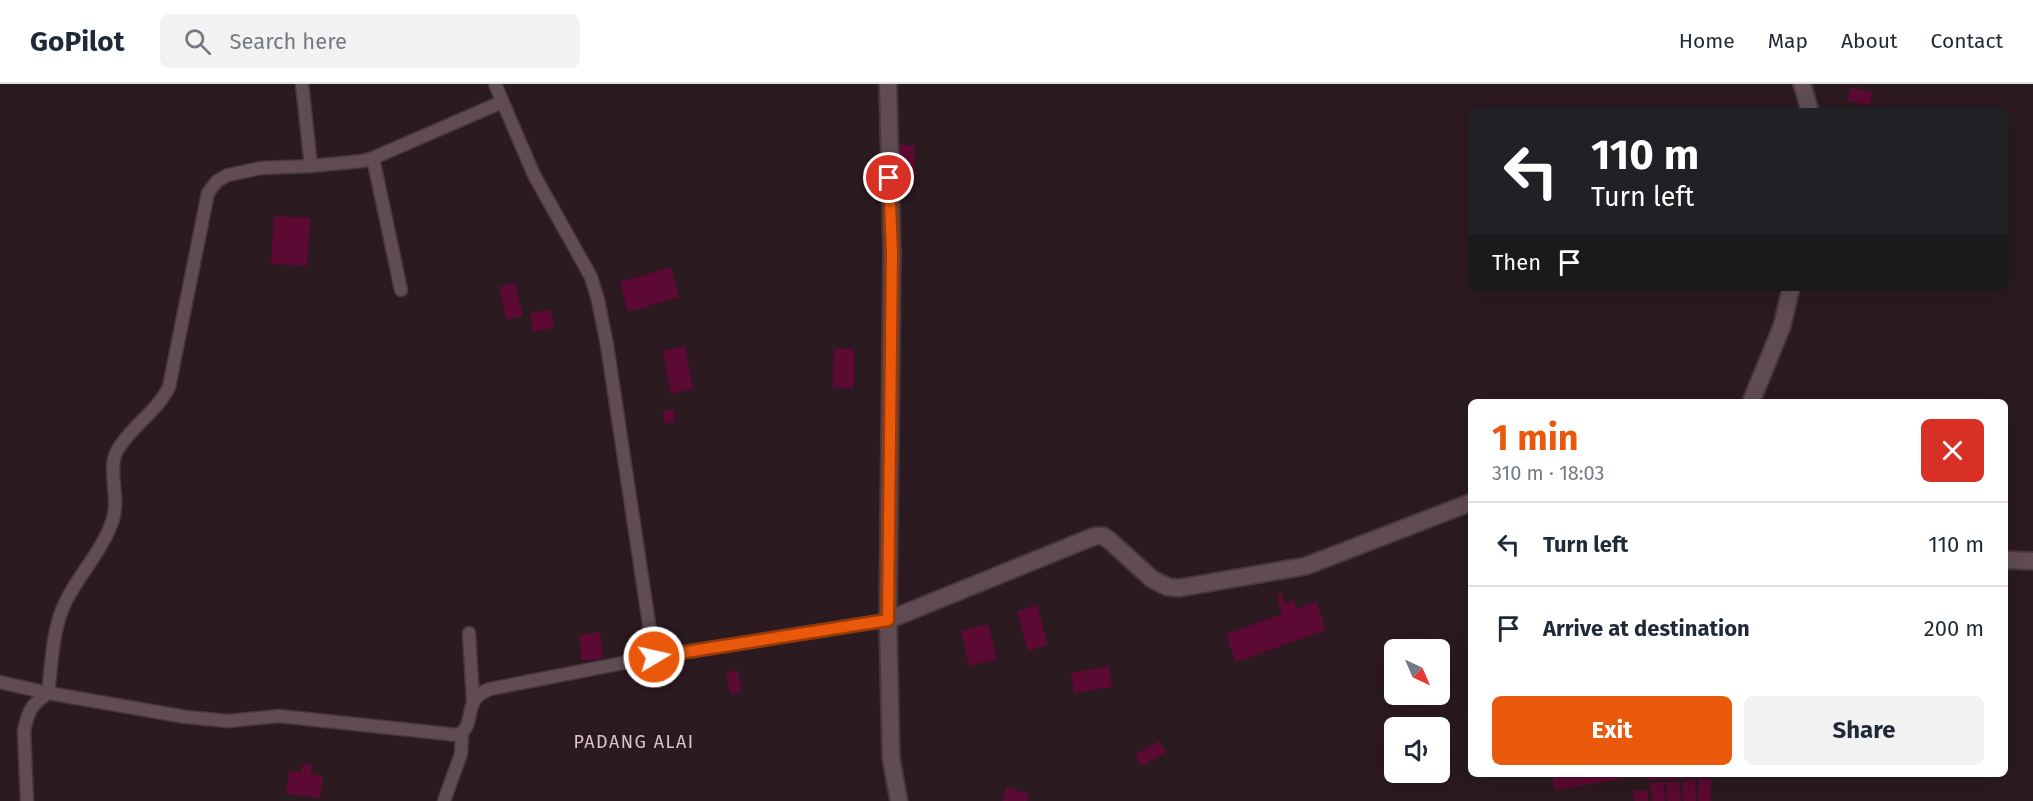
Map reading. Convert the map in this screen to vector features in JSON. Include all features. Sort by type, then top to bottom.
[{"type":"street","points":[[302,84],[311,166]]},
{"type":"street","points":[[495,84],[534,175],[591,277],[598,300],[607,345],[654,657]]},
{"type":"street","points":[[888,84],[892,252],[888,620],[891,758],[898,801]]},
{"type":"street","points":[[1802,84],[1809,108]]},
{"type":"street","points":[[27,801],[24,731],[26,724],[33,704],[48,693],[59,616],[67,598],[108,532],[114,516],[115,454],[158,405],[169,387],[208,193],[212,186],[228,175],[261,168],[363,161],[502,102]]},
{"type":"street","points":[[373,158],[401,290]]},
{"type":"street","points":[[1752,399],[1782,326],[1790,291]]},
{"type":"street","points":[[473,700],[479,693],[490,689],[654,657],[888,620],[1095,536],[1103,536],[1109,540],[1152,579],[1168,587],[1179,588],[1306,567],[1468,504]]},
{"type":"street","points":[[2008,560],[2033,561]]},
{"type":"street","points":[[0,682],[48,693],[207,720],[228,721],[279,716],[458,735],[466,728],[473,700],[469,633]]},
{"type":"street","points":[[444,801],[461,754],[462,732]]},
{"type":"building","points":[[1850,88],[1873,92],[1870,105],[1848,101]]},
{"type":"building","points":[[896,145],[915,145],[915,176],[896,176]]},
{"type":"building","points":[[274,216],[310,218],[307,266],[271,264]]},
{"type":"building","points":[[671,267],[679,297],[628,312],[620,282]]},
{"type":"building","points":[[515,283],[523,316],[507,320],[499,287]]},
{"type":"building","points":[[551,310],[554,328],[533,332],[530,313]]},
{"type":"building","points":[[685,346],[693,389],[671,394],[663,351]]},
{"type":"building","points":[[834,349],[854,349],[854,388],[833,387]]},
{"type":"building","points":[[674,410],[675,422],[664,424],[663,411]]},
{"type":"building","points":[[1282,593],[1285,603],[1294,600],[1297,609],[1316,602],[1326,630],[1236,662],[1226,634],[1282,614],[1276,595]]},
{"type":"building","points":[[1037,605],[1048,645],[1028,651],[1017,611]]},
{"type":"building","points":[[988,624],[997,659],[969,666],[961,631]]},
{"type":"building","points":[[600,632],[603,658],[582,661],[579,635]]},
{"type":"building","points":[[1109,666],[1112,687],[1074,693],[1071,673]]},
{"type":"building","points":[[737,670],[742,691],[730,694],[726,673]]},
{"type":"building","points":[[1159,741],[1166,752],[1142,766],[1135,755]]},
{"type":"building","points":[[303,764],[312,765],[311,774],[323,776],[320,798],[286,794],[289,771],[301,772]]},
{"type":"building","points":[[1552,777],[1631,777],[1555,790]]},
{"type":"building","points":[[1646,777],[1709,777],[1646,780]]},
{"type":"building","points":[[1698,779],[1711,779],[1711,801],[1698,801]]},
{"type":"building","points":[[1695,780],[1696,801],[1683,801],[1682,781]]},
{"type":"building","points":[[1679,781],[1681,801],[1667,801],[1666,782]]},
{"type":"building","points":[[1664,782],[1665,801],[1652,801],[1650,783]]},
{"type":"building","points":[[1006,787],[1029,794],[1027,801],[1002,801]]},
{"type":"building","points":[[1647,789],[1648,801],[1634,801],[1633,791]]},
{"type":"district","name":"PADANG ALAI","points":[[634,742]]},
{"type":"route","points":[[654,657],[888,620],[892,252],[889,178]]}]
